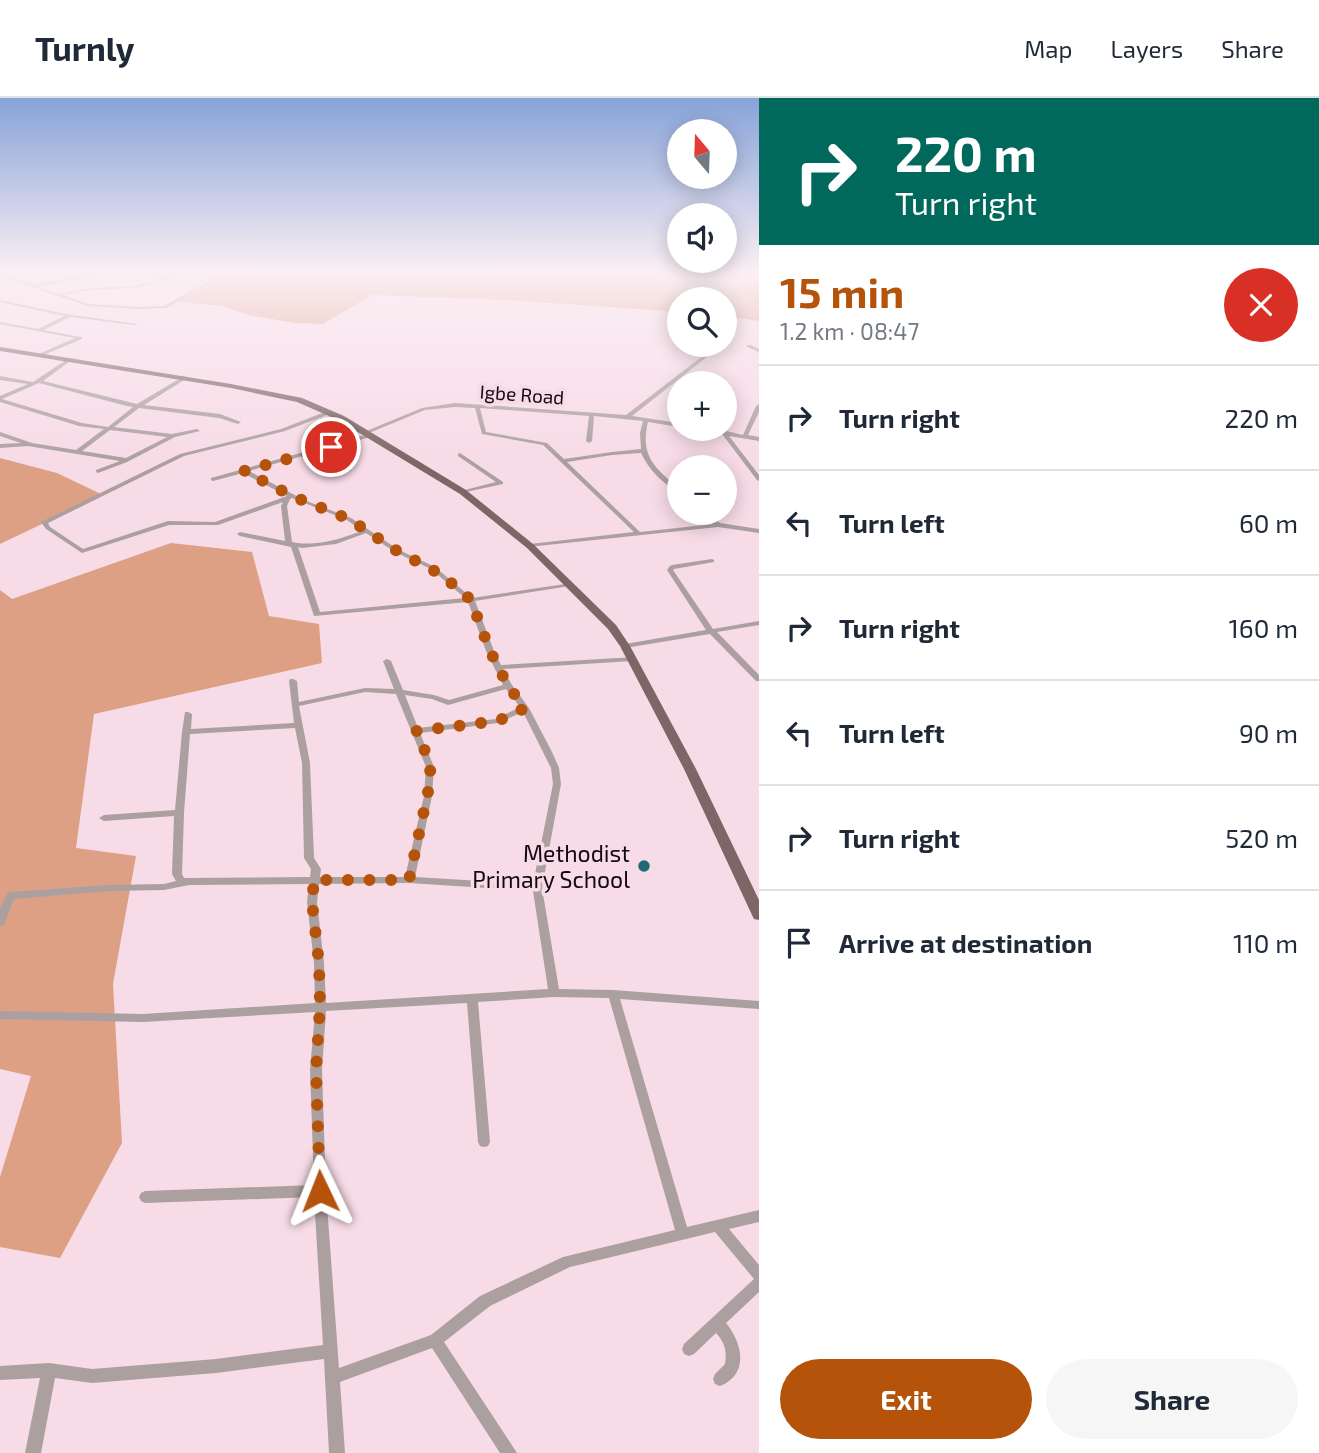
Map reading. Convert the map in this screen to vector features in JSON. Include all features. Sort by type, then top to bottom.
[{"type":"main road","points":[[0,348],[278,395],[330,412],[463,492],[530,546],[612,627],[632,659],[708,807],[759,915]]},
{"type":"street","points":[[41,355],[80,338],[60,334]]},
{"type":"street","points":[[749,346],[759,351]]},
{"type":"street","points":[[628,416],[704,357]]},
{"type":"street","points":[[0,399],[36,382],[71,359]]},
{"type":"street","points":[[78,452],[137,407],[184,377]]},
{"type":"street","points":[[0,378],[36,382],[137,407],[220,416],[238,422]]},
{"type":"street","points":[[0,399],[72,422],[173,436]]},
{"type":"street","points":[[745,436],[759,406]]},
{"type":"street","name":"Igbe Road","points":[[213,479],[370,434],[431,407],[628,416],[667,423]]},
{"type":"street","points":[[477,407],[484,433],[540,442],[638,533]]},
{"type":"street","points":[[289,497],[216,524],[168,523],[82,551],[48,528],[44,522],[182,455],[283,430],[330,412]]},
{"type":"street","points":[[589,441],[592,414]]},
{"type":"street","points":[[646,420],[640,438],[642,451],[667,481]]},
{"type":"street","points":[[98,471],[127,460],[173,436],[197,431]]},
{"type":"street","points":[[0,434],[31,444],[127,460]]},
{"type":"street","points":[[737,435],[759,439]]},
{"type":"street","points":[[730,441],[759,479]]},
{"type":"street","points":[[0,446],[31,444]]},
{"type":"street","points":[[563,461],[600,457],[613,452],[642,451]]},
{"type":"street","points":[[460,455],[501,483],[463,492]]},
{"type":"street","points":[[749,468],[759,469]]},
{"type":"street","points":[[244,471],[289,497],[349,519],[397,551],[433,568],[471,600],[508,686],[525,708],[555,768],[557,784],[537,888],[554,993]]},
{"type":"street","points":[[289,497],[284,506],[292,545],[317,614],[471,600],[570,584]]},
{"type":"street","points":[[530,546],[718,525],[759,531]]},
{"type":"street","points":[[240,534],[292,545],[336,542],[367,531]]},
{"type":"street","points":[[712,561],[670,568],[711,631],[759,679]]},
{"type":"street","points":[[625,646],[759,623]]},
{"type":"street","points":[[499,667],[632,659]]},
{"type":"street","points":[[387,661],[409,721],[429,760],[431,778],[409,880]]},
{"type":"street","points":[[293,681],[306,763],[309,858],[316,869],[312,902],[319,963],[320,1006],[316,1070],[320,1191],[337,1453]]},
{"type":"street","points":[[295,705],[365,690],[398,690],[434,697],[448,704],[508,686]]},
{"type":"street","points":[[416,731],[498,721],[525,708]]},
{"type":"street","points":[[187,714],[177,873],[180,880],[187,882]]},
{"type":"street","points":[[186,732],[299,725]]},
{"type":"street","points":[[104,818],[179,813]]},
{"type":"street","points":[[0,922],[10,896],[108,888],[164,887],[187,882],[409,880],[537,888]]},
{"type":"street","points":[[0,1015],[143,1018],[554,993],[613,994],[759,1005]]},
{"type":"street","points":[[613,994],[682,1232]]},
{"type":"street","points":[[472,998],[484,1142]]},
{"type":"street","points":[[145,1197],[320,1191]]},
{"type":"street","points":[[332,1378],[435,1340],[485,1301],[547,1270],[608,1250],[759,1216]]},
{"type":"street","points":[[718,1226],[759,1275]]},
{"type":"street","points":[[689,1349],[759,1283]]},
{"type":"street","points":[[717,1324],[730,1340],[734,1356],[732,1368],[720,1379]]},
{"type":"street","points":[[435,1340],[509,1453]]},
{"type":"street","points":[[0,1373],[49,1370],[92,1376],[216,1367],[331,1351]]},
{"type":"street","points":[[33,1453],[49,1370]]},
{"type":"shaded area","points":[[0,458],[57,473],[103,495],[0,544]]},
{"type":"shaded area","points":[[171,543],[252,552],[269,616],[319,624],[322,663],[94,714],[76,848],[136,856],[113,984],[122,1143],[60,1258],[0,1247],[0,1177],[31,1076],[0,1069],[0,590],[12,599]]},
{"type":"place","name":"Methodist Primary School","points":[[644,866]]},
{"type":"route","points":[[320,1191],[316,1070],[320,1006],[319,963],[312,902],[314,880],[409,880],[431,778],[429,760],[416,731],[498,721],[525,708],[508,686],[490,651],[471,600],[442,575],[421,561],[397,551],[349,519],[302,501],[244,471],[331,447]]}]
